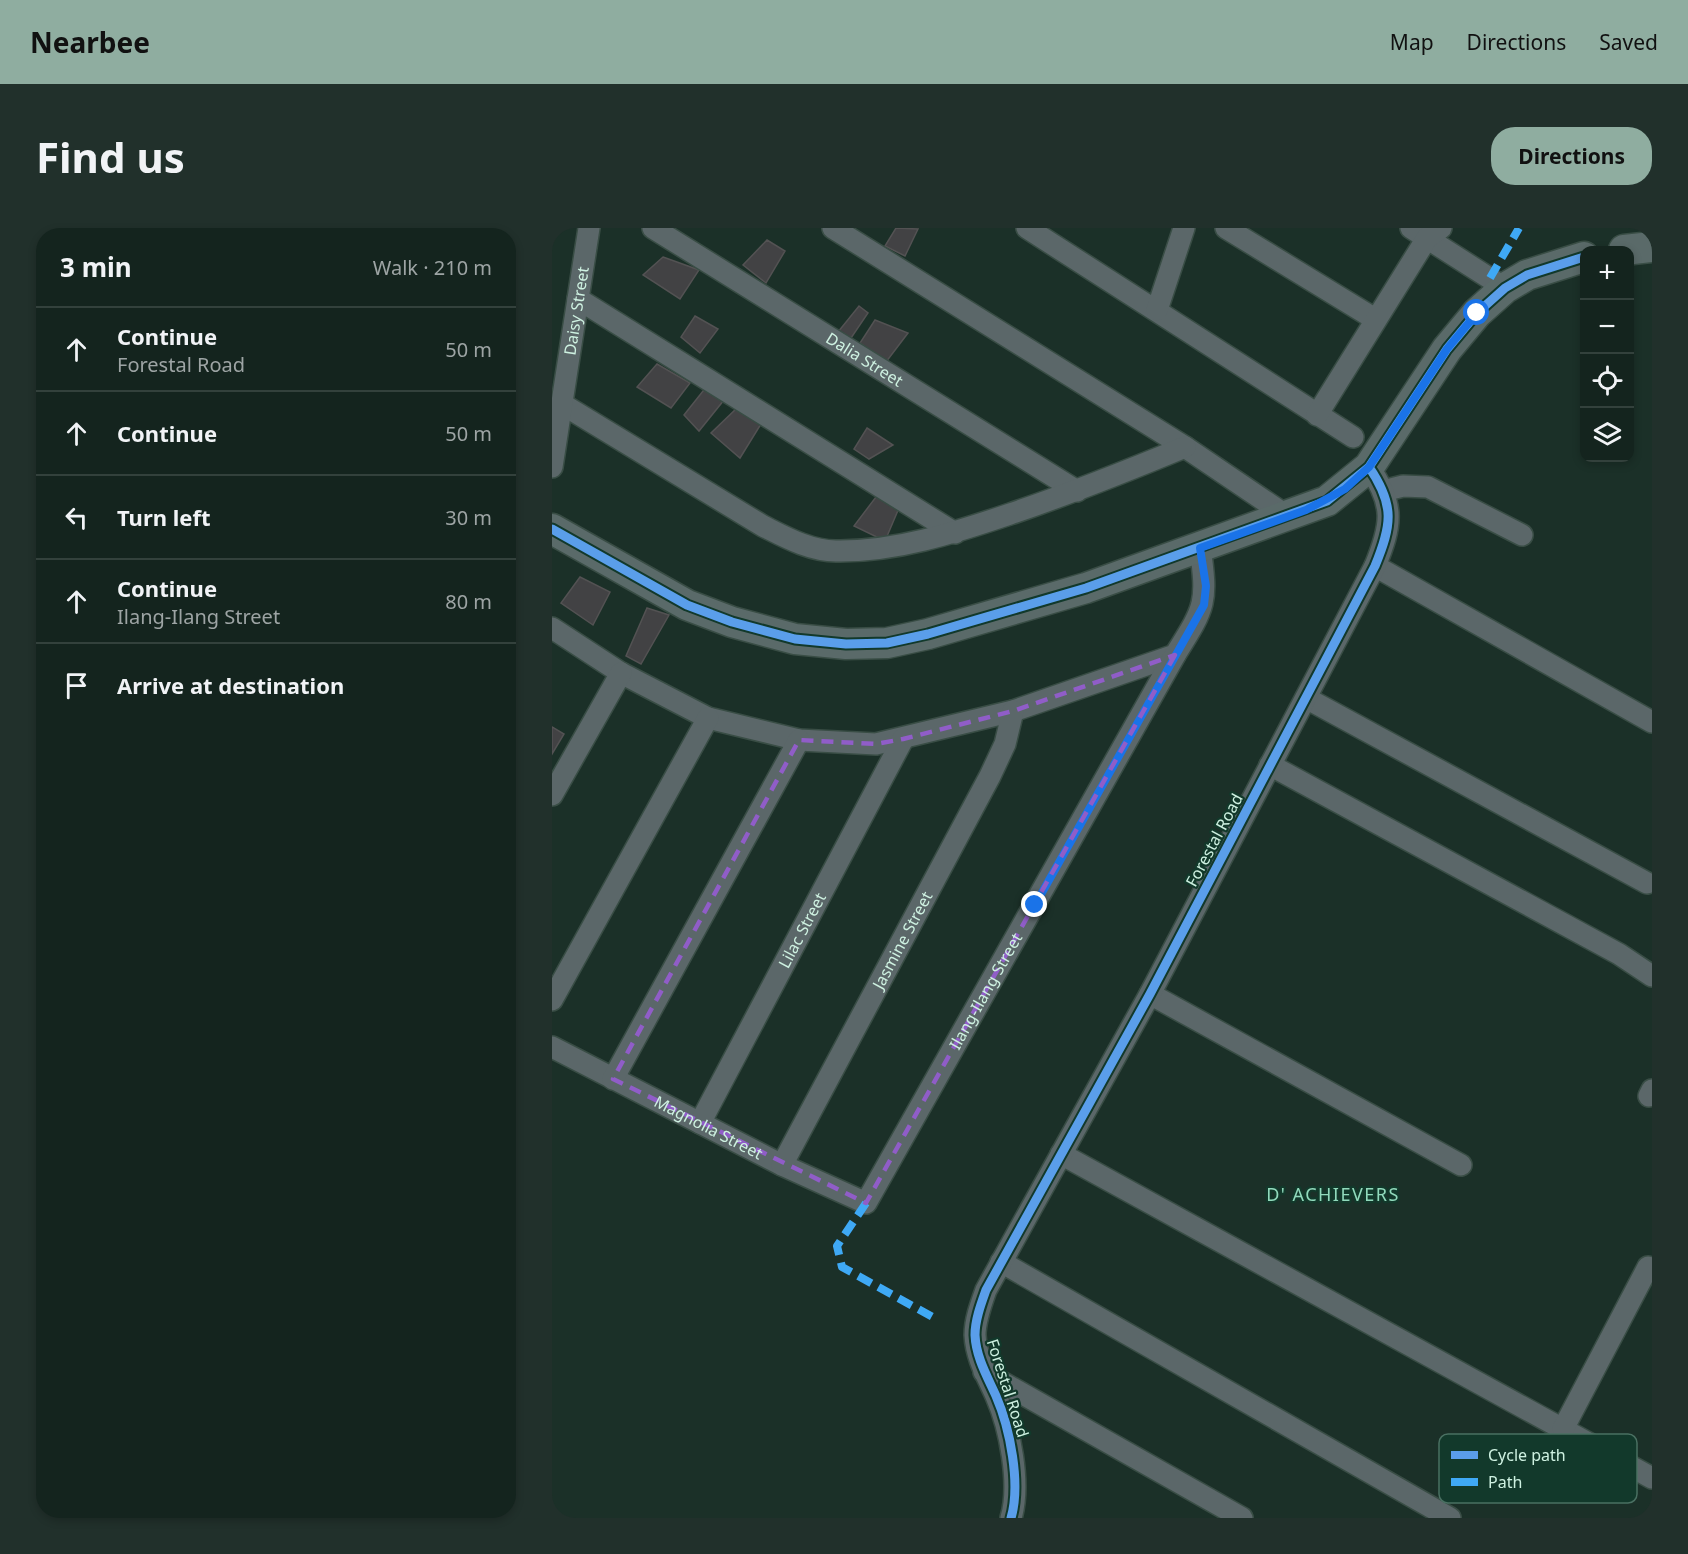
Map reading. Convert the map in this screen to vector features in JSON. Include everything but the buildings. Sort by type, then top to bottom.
[{"type":"street","name":"Daisy Street","points":[[552,467],[589,228]]},
{"type":"street","name":"Dalia Street","points":[[653,228],[1077,491]]},
{"type":"street","points":[[833,228],[1185,447],[1287,516]]},
{"type":"street","points":[[1027,228],[1157,309],[1353,438]]},
{"type":"street","points":[[1157,309],[1184,228]]},
{"type":"street","points":[[1226,228],[1375,319]]},
{"type":"street","points":[[1317,415],[1426,231],[1505,288]]},
{"type":"street","points":[[1634,249],[1652,247]]},
{"type":"street","points":[[552,529],[687,605],[732,622],[795,639],[846,644],[887,643],[928,634],[1086,588],[1327,501],[1376,479],[1447,349],[1477,313],[1505,288],[1549,266],[1580,258]]},
{"type":"street","points":[[578,299],[955,533]]},
{"type":"street","points":[[562,404],[763,526],[797,543],[834,551],[890,546],[955,533],[1077,491],[1185,447]]},
{"type":"street","points":[[1376,479],[1403,486],[1428,487],[1522,535]]},
{"type":"street","name":"Forestal Road","points":[[1015,1516],[1011,1443],[996,1397],[983,1372],[975,1336],[986,1290],[1150,994],[1375,566],[1389,522],[1387,501],[1376,479]]},
{"type":"street","name":"Ilang-Ilang Street","points":[[867,1203],[1204,605],[1206,586],[1200,548]]},
{"type":"street","points":[[1375,566],[1652,722]]},
{"type":"street","points":[[552,628],[621,673],[708,718],[799,740],[876,744],[1013,711],[1175,655]]},
{"type":"street","points":[[552,795],[621,673]]},
{"type":"street","points":[[1306,698],[1647,883]]},
{"type":"street","name":"Jasmine Street","points":[[782,1165],[990,777],[1005,744],[1013,711]]},
{"type":"street","points":[[552,1000],[708,718]]},
{"type":"street","name":"Lilac Street","points":[[700,1123],[903,739]]},
{"type":"street","points":[[613,1079],[799,740]]},
{"type":"street","points":[[1270,765],[1619,954],[1652,976]]},
{"type":"street","points":[[1150,994],[1461,1165]]},
{"type":"street","name":"Magnolia Street","points":[[552,1047],[782,1165],[867,1203]]},
{"type":"street","points":[[1062,1154],[1572,1434]]},
{"type":"street","points":[[1001,1262],[1450,1518]]},
{"type":"street","points":[[1563,1429],[1648,1267]]},
{"type":"street","points":[[983,1372],[1242,1518]]},
{"type":"street","points":[[1637,1470],[1652,1478]]},
{"type":"highlighted area","points":[[1175,655],[866,1203],[613,1079],[799,740],[876,744],[903,739],[1013,711]]},
{"type":"marked path","points":[[1490,278],[1519,228]]},
{"type":"marked path","points":[[866,1203],[837,1246],[842,1267],[938,1320]]},
{"type":"cycle path","points":[[552,529],[687,605],[732,622],[795,639],[846,644],[887,643],[928,634],[1086,588],[1327,501],[1369,467],[1447,349],[1477,313],[1505,288],[1527,275],[1580,258]]},
{"type":"cycle path","points":[[1011,1518],[1015,1489],[1010,1440],[1001,1409],[977,1351],[976,1324],[982,1301],[1150,994],[1375,566],[1385,539],[1388,515],[1383,493],[1369,467]]},
{"type":"district","name":"D' ACHIEVERS","points":[[1333,1195]]},
{"type":"route","points":[[1035,905],[1204,605],[1206,586],[1200,548],[1306,510],[1327,501],[1345,489],[1369,467],[1378,455],[1447,349],[1477,313]]}]
